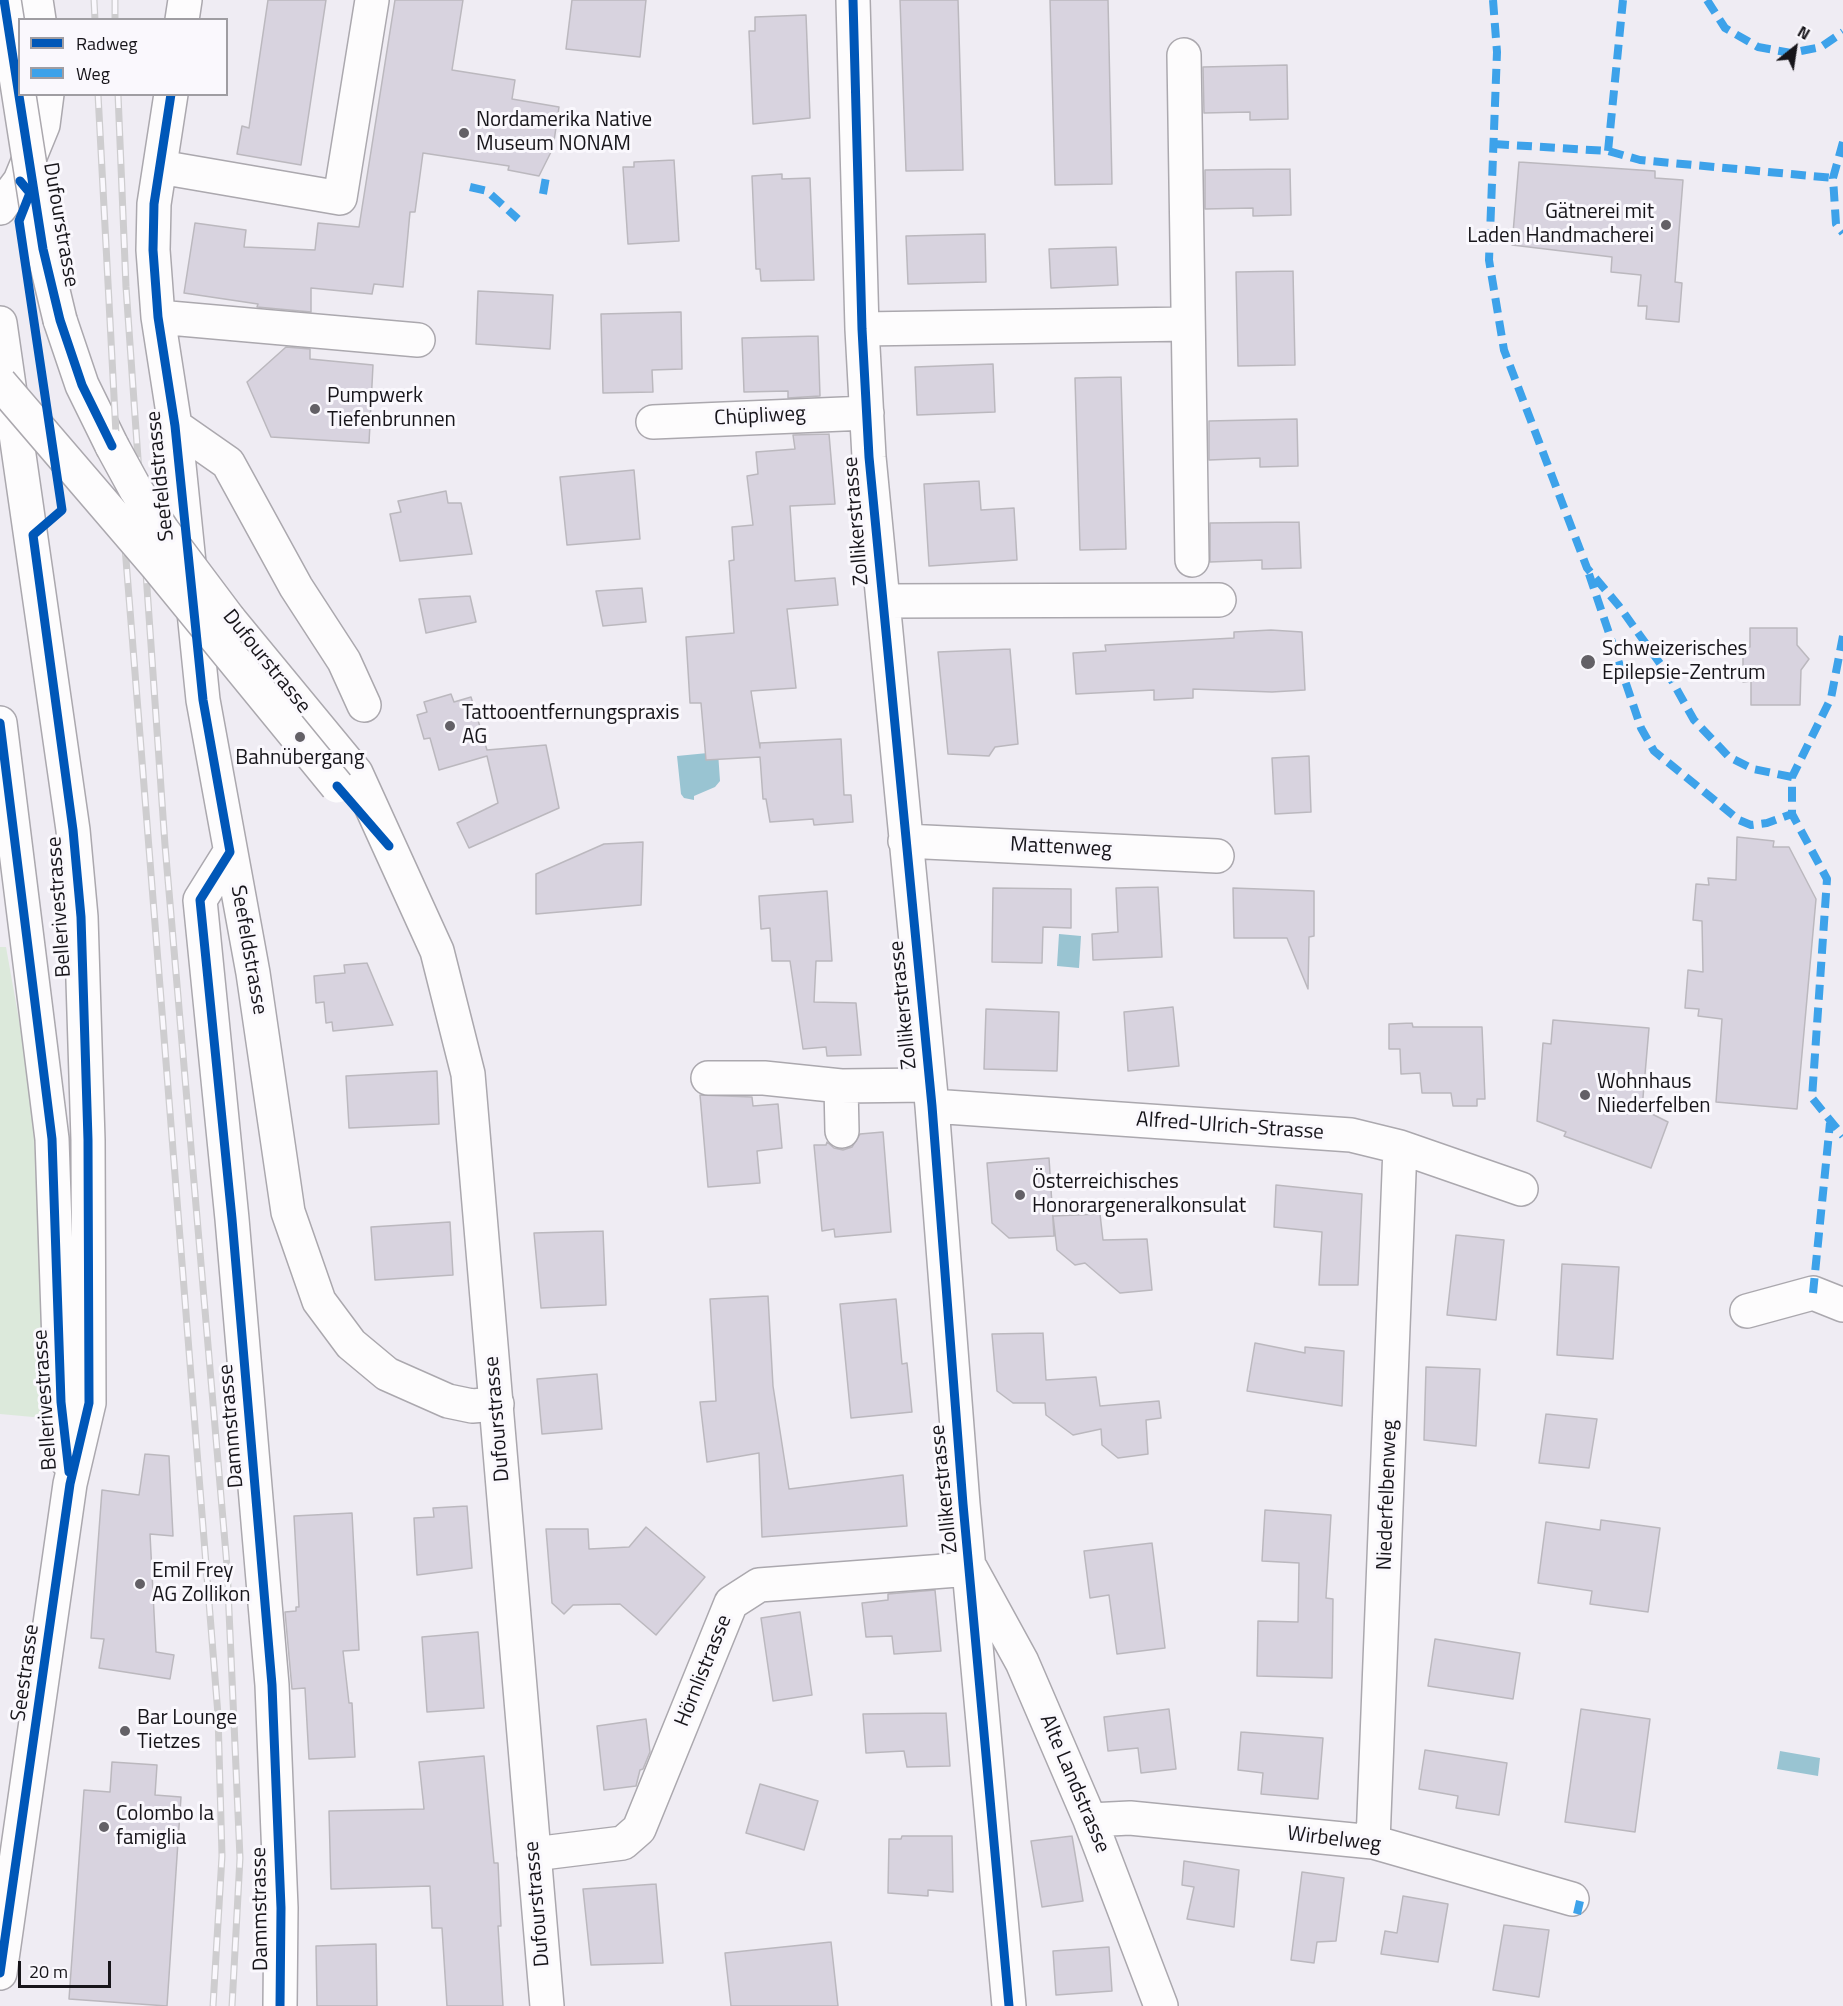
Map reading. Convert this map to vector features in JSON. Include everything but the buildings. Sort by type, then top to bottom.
[{"type":"street","name":"Dufourstrasse","points":[[4,0],[18,89]]},
{"type":"street","points":[[36,0],[39,18]]},
{"type":"street","points":[[182,18],[185,0]]},
{"type":"street","points":[[160,167],[340,198],[372,0]]},
{"type":"street","name":"Zollikerstrasse","points":[[853,0],[862,329],[867,413],[930,1095],[961,1482],[971,1569],[1009,2006]]},
{"type":"street","points":[[1184,55],[1192,560]]},
{"type":"street","name":"Dufourstrasse","points":[[19,96],[43,249],[60,320],[82,385],[136,490],[163,531],[347,779],[389,846],[437,951],[468,1074],[547,2006]]},
{"type":"street","points":[[0,208],[20,181],[43,125],[47,96]]},
{"type":"street","name":"Seefeldstrasse","points":[[171,96],[154,204],[153,250],[158,318],[175,426],[203,699],[253,973],[288,1212],[319,1301],[351,1344],[387,1374],[448,1401],[472,1406],[497,1404]]},
{"type":"street","points":[[158,318],[418,340]]},
{"type":"street","name":"Bellerivestrasse","points":[[0,323],[71,819],[81,917],[88,1140],[89,1403],[70,1484]]},
{"type":"street","points":[[862,329],[1188,324]]},
{"type":"street","name":"Dufourstrasse","points":[[0,383],[157,566],[347,779]]},
{"type":"street","name":"Chüpliweg","points":[[653,422],[867,413]]},
{"type":"street","points":[[175,426],[228,463],[296,587],[344,661],[364,705]]},
{"type":"street","points":[[883,601],[1219,600]]},
{"type":"street","name":"Bellerivestrasse","points":[[0,723],[10,874],[52,1139],[61,1402],[70,1484]]},
{"type":"street","name":"Mattenweg","points":[[905,841],[1217,856]]},
{"type":"street","name":"Dammstrasse","points":[[230,852],[200,900],[232,1219],[272,1685],[281,1908],[280,2006]]},
{"type":"street","name":"Alfred-Ulrich-Strasse","points":[[708,1078],[764,1078],[1352,1135],[1400,1147],[1521,1190]]},
{"type":"street","points":[[841,1086],[842,1131]]},
{"type":"street","name":"Niederfelbenweg","points":[[1373,1842],[1400,1147]]},
{"type":"street","points":[[1747,1311],[1813,1293],[1843,1305]]},
{"type":"street","name":"Seestrasse","points":[[0,1973],[70,1484]]},
{"type":"street","name":"Alte Landstrasse","points":[[971,1569],[1022,1662],[1090,1820],[1161,2006]]},
{"type":"street","name":"Hörnlistrasse","points":[[534,1854],[623,1843],[639,1829],[731,1603],[759,1585],[971,1569]]},
{"type":"street","name":"Wirbelweg","points":[[1090,1820],[1130,1818],[1373,1842],[1572,1899]]},
{"type":"green space","points":[[0,947],[6,947],[44,1160],[44,1418],[0,1414]]},
{"type":"water","points":[[718,752],[720,781],[715,787],[694,796],[694,800],[684,798],[681,794],[677,756]]},
{"type":"water","points":[[1059,934],[1081,936],[1079,968],[1057,966]]},
{"type":"water","points":[[1780,1751],[1820,1758],[1818,1776],[1777,1769]]},
{"type":"railway","points":[[94,0],[95,18]]},
{"type":"railway","points":[[115,0],[115,18]]},
{"type":"railway","points":[[98,96],[116,434],[218,1715],[222,1856],[213,2006]]},
{"type":"railway","points":[[118,96],[126,287],[165,845],[227,1566],[240,1858],[232,2006]]},
{"type":"marked path","points":[[1493,0],[1497,52],[1489,260],[1504,350],[1587,568],[1619,606],[1671,679],[1694,720],[1729,757],[1753,769],[1792,777]]},
{"type":"marked path","points":[[1608,151],[1623,0]]},
{"type":"marked path","points":[[1707,0],[1725,28],[1758,47],[1791,53],[1821,47],[1843,32]]},
{"type":"marked path","points":[[1843,142],[1833,178],[1836,224],[1843,233]]},
{"type":"marked path","points":[[1494,144],[1608,151],[1640,160],[1833,178]]},
{"type":"marked path","points":[[543,194],[546,177]]},
{"type":"marked path","points":[[470,187],[487,191],[518,219]]},
{"type":"marked path","points":[[1589,574],[1641,728],[1654,751],[1739,820],[1751,825],[1767,823],[1792,814]]},
{"type":"marked path","points":[[1843,636],[1831,698],[1792,777],[1792,814],[1827,879],[1812,1098],[1843,1136]]},
{"type":"marked path","points":[[1813,1293],[1830,1123]]},
{"type":"marked path","points":[[1577,1914],[1580,1901]]},
{"type":"cycle path","points":[[4,0],[18,89]]},
{"type":"cycle path","points":[[853,0],[862,329],[869,457],[932,1106],[963,1504],[1009,2006]]},
{"type":"cycle path","points":[[19,96],[43,249],[60,320],[82,385],[112,446]]},
{"type":"cycle path","points":[[171,96],[154,204],[153,250],[158,317],[175,426],[203,700],[230,852],[200,900],[232,1219],[272,1685],[281,1908],[280,2006]]},
{"type":"cycle path","points":[[0,1973],[70,1484],[89,1403],[88,1140],[81,917],[73,830],[33,535],[62,510],[19,221],[30,193],[20,181]]},
{"type":"cycle path","points":[[0,723],[52,1139],[61,1402],[69,1472]]},
{"type":"cycle path","points":[[337,786],[389,846]]},
{"type":"place","name":"Nordamerika Native Museum NONAM","points":[[464,133]]},
{"type":"place","name":"Gätnerei mit Laden Handmacherei","points":[[1666,225]]},
{"type":"place","name":"Pumpwerk Tiefenbrunnen","points":[[315,409]]},
{"type":"place","name":"Schweizerisches Epilepsie-Zentrum","points":[[1588,662]]},
{"type":"place","name":"Tattooentfernungspraxis AG","points":[[450,726]]},
{"type":"place","name":"Bahnübergang","points":[[300,737]]},
{"type":"place","name":"Wohnhaus Niederfelben","points":[[1585,1095]]},
{"type":"place","name":"Österreichisches Honorargeneralkonsulat","points":[[1020,1195]]},
{"type":"place","name":"Emil Frey AG Zollikon","points":[[140,1584]]},
{"type":"place","name":"Bar Lounge Tietzes","points":[[125,1731]]},
{"type":"place","name":"Colombo la famiglia","points":[[104,1827]]}]
